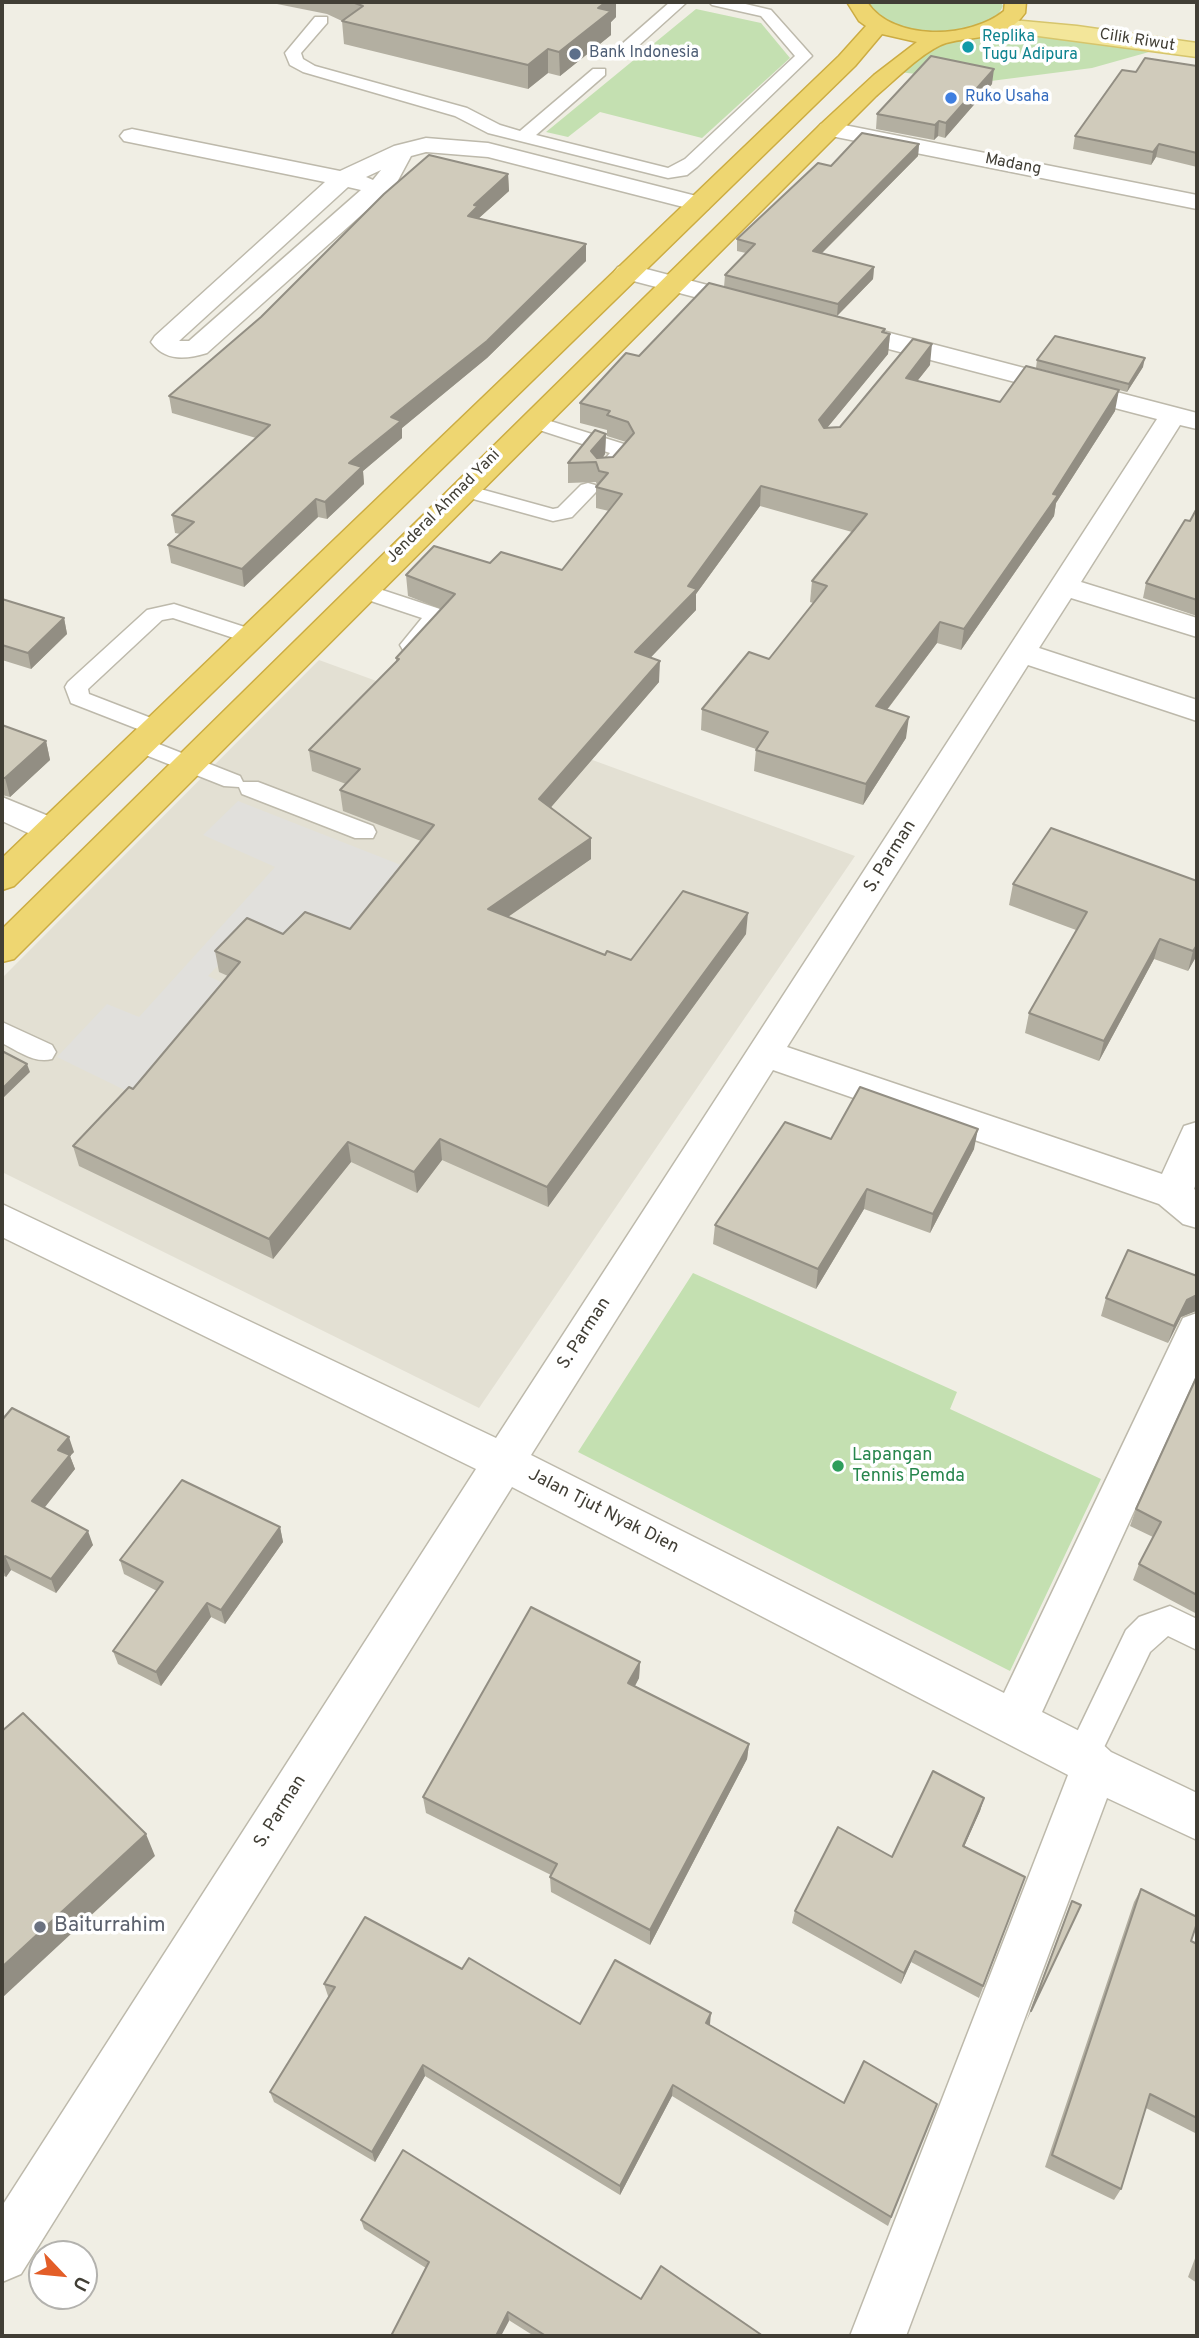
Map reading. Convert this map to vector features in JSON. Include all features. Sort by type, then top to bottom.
[{"type":"highway","points":[[858,2],[861,11],[879,24],[907,33],[941,37],[975,34],[1001,25],[1025,3]]},
{"type":"highway","points":[[2,878],[847,61],[879,24]]},
{"type":"highway","name":"Jenderal Ahmad Yani","points":[[2,950],[531,421],[829,129],[893,70],[919,49],[941,37]]},
{"type":"main road","name":"Cilik Riwut","points":[[1073,10],[1197,30]]},
{"type":"main road","name":"Cilik Riwut","points":[[1001,25],[1036,27],[1197,50]]},
{"type":"street","name":"Madang","points":[[829,129],[1197,202]]},
{"type":"street","points":[[132,136],[379,186]]},
{"type":"street","points":[[402,151],[388,178],[198,347],[176,350],[164,342],[344,178],[402,151],[426,145],[488,150],[707,196]]},
{"type":"street","points":[[628,272],[777,311]]},
{"type":"street","points":[[817,322],[1185,418]]},
{"type":"street","name":"S. Parman","points":[[2,2255],[502,1461],[766,1054],[1063,586],[1185,418]]},
{"type":"street","points":[[1063,586],[1197,628]]},
{"type":"street","points":[[1021,652],[1197,711]]},
{"type":"street","points":[[2,808],[51,830]]},
{"type":"street","points":[[766,1054],[1185,1203],[1197,1136]]},
{"type":"street","name":"Jalan Tjut Nyak Dien","points":[[2,1219],[502,1461],[1197,1817]]},
{"type":"street","points":[[1014,1722],[1197,1330]]},
{"type":"street","points":[[878,2336],[1088,1762]]},
{"type":"lane","points":[[620,54],[679,2]]},
{"type":"lane","points":[[321,20],[293,53],[296,62],[309,69],[461,112],[494,129],[523,138],[668,173],[681,171],[804,56],[766,13],[717,2]]},
{"type":"lane","points":[[523,138],[599,72]]},
{"type":"lane","points":[[681,171],[707,196]]},
{"type":"lane","points":[[890,367],[908,346]]},
{"type":"lane","points":[[531,421],[620,449],[621,453],[604,472]]},
{"type":"lane","points":[[462,490],[553,515],[565,513],[588,489]]},
{"type":"lane","points":[[361,590],[435,617],[401,654]]},
{"type":"lane","points":[[252,636],[174,611],[155,615],[76,687],[79,698],[148,737],[187,764],[365,832]]},
{"type":"lane","points":[[2,1032],[43,1052]]},
{"type":"lane","points":[[1088,1762],[1138,1641],[1151,1627],[1170,1621],[1197,1635]]},
{"type":"shaded area","points":[[319,660],[855,856],[479,1408],[2,1172],[2,978]]},
{"type":"shaded area","points":[[238,801],[406,867],[346,938],[282,946],[250,932],[208,976],[239,990],[143,1099],[57,1057],[107,1004],[139,1017],[275,867],[203,835]]},
{"type":"green space","points":[[864,2],[1001,2],[1003,6],[993,19],[977,27],[934,33],[891,24],[874,14]]},
{"type":"green space","points":[[696,9],[761,23],[790,58],[702,138],[600,112],[568,137],[546,132]]},
{"type":"green space","points":[[1003,29],[1149,52],[1092,68],[983,82],[899,72],[945,41]]},
{"type":"green space","name":"Lapangan Tennis Pemda","points":[[693,1273],[957,1392],[950,1409],[1101,1479],[1010,1671],[578,1452]]},
{"type":"building","points":[[352,2],[606,2],[598,8],[611,11],[559,52],[548,49],[528,65],[342,21],[363,6]]},
{"type":"building","points":[[931,56],[994,69],[946,123],[939,121],[935,125],[877,114]]},
{"type":"building","points":[[1145,58],[1197,66],[1197,153],[1159,144],[1153,152],[1075,136],[1122,70],[1136,72]]},
{"type":"building","points":[[862,133],[919,144],[813,251],[874,267],[838,304],[725,275],[755,244],[737,239],[818,163],[831,166]]},
{"type":"building","points":[[429,155],[508,174],[474,205],[478,206],[468,216],[586,244],[487,341],[391,417],[401,421],[349,463],[362,467],[325,502],[316,499],[242,569],[168,545],[194,522],[172,515],[270,425],[169,396],[261,317],[384,194]]},
{"type":"building","points":[[709,283],[885,329],[882,332],[890,334],[819,420],[824,428],[840,427],[913,339],[932,344],[906,378],[1000,402],[1026,366],[1119,390],[1053,494],[1058,495],[964,629],[940,622],[876,706],[909,717],[866,784],[756,750],[768,732],[702,709],[749,652],[769,659],[827,586],[812,581],[867,514],[761,486],[688,586],[697,589],[635,652],[660,661],[539,799],[591,838],[488,909],[605,955],[607,951],[631,960],[683,891],[748,913],[547,1187],[440,1139],[414,1172],[348,1142],[269,1239],[73,1146],[129,1087],[133,1089],[240,962],[215,951],[247,918],[283,934],[305,912],[350,929],[434,825],[340,790],[360,769],[309,750],[399,659],[396,658],[455,594],[406,575],[434,546],[490,563],[501,552],[562,570],[622,494],[596,487],[608,473],[599,471],[596,462],[568,463],[595,430],[606,434],[591,451],[597,458],[613,457],[634,433],[628,422],[607,415],[610,411],[580,403],[626,353],[639,356]]},
{"type":"building","points":[[1055,336],[1145,358],[1129,384],[1037,360]]},
{"type":"building","points":[[1197,508],[1197,600],[1146,583],[1185,520],[1190,521]]},
{"type":"building","points":[[2,599],[64,618],[28,653],[2,645]]},
{"type":"building","points":[[2,725],[46,741],[5,778],[2,778]]},
{"type":"building","points":[[1051,828],[1197,881],[1197,945],[1193,951],[1160,939],[1104,1041],[1029,1013],[1087,912],[1013,884]]},
{"type":"building","points":[[2,1051],[27,1064],[2,1089]]},
{"type":"building","points":[[860,1087],[978,1129],[933,1214],[867,1189],[818,1269],[715,1225],[785,1122],[831,1139]]},
{"type":"building","points":[[1128,1250],[1197,1276],[1197,1295],[1187,1300],[1174,1326],[1106,1298]]},
{"type":"building","points":[[1197,1376],[1197,1595],[1139,1564],[1161,1522],[1136,1509]]},
{"type":"building","points":[[12,1408],[69,1437],[58,1450],[70,1455],[32,1501],[88,1531],[51,1579],[5,1556],[2,1561],[2,1420]]},
{"type":"building","points":[[182,1480],[280,1527],[221,1610],[207,1603],[156,1672],[113,1651],[163,1582],[120,1560]]},
{"type":"building","points":[[531,1607],[640,1662],[628,1683],[749,1744],[650,1930],[550,1877],[557,1864],[423,1797]]},
{"type":"building","name":"Baiturrahim","points":[[23,1713],[146,1834],[2,1967],[2,1731]]},
{"type":"building","points":[[933,1771],[984,1798],[963,1846],[1025,1877],[983,1986],[915,1951],[904,1973],[795,1911],[838,1827],[892,1857]]},
{"type":"building","points":[[1141,1889],[1197,1917],[1191,1941],[1197,1944],[1197,2118],[1150,2094],[1121,2189],[1052,2155]]},
{"type":"building","points":[[1072,1901],[1081,1905],[1031,2011]]},
{"type":"building","points":[[365,1917],[462,1969],[469,1958],[580,2024],[615,1960],[711,2013],[706,2023],[844,2103],[864,2061],[937,2104],[891,2217],[673,2085],[620,2186],[423,2065],[372,2152],[270,2092],[335,1987],[324,1984]]},
{"type":"building","points":[[403,2150],[641,2299],[661,2266],[763,2336],[546,2336],[508,2312],[496,2336],[391,2336],[429,2262],[361,2220]]},
{"type":"place","name":"Replika Tugu Adipura","points":[[968,47]]},
{"type":"place","name":"Bank Indonesia","points":[[575,54]]},
{"type":"place","name":"Ruko Usaha","points":[[951,98]]},
{"type":"place","name":"Lapangan Tennis Pemda","points":[[838,1466]]},
{"type":"place","name":"Baiturrahim","points":[[40,1927]]}]
